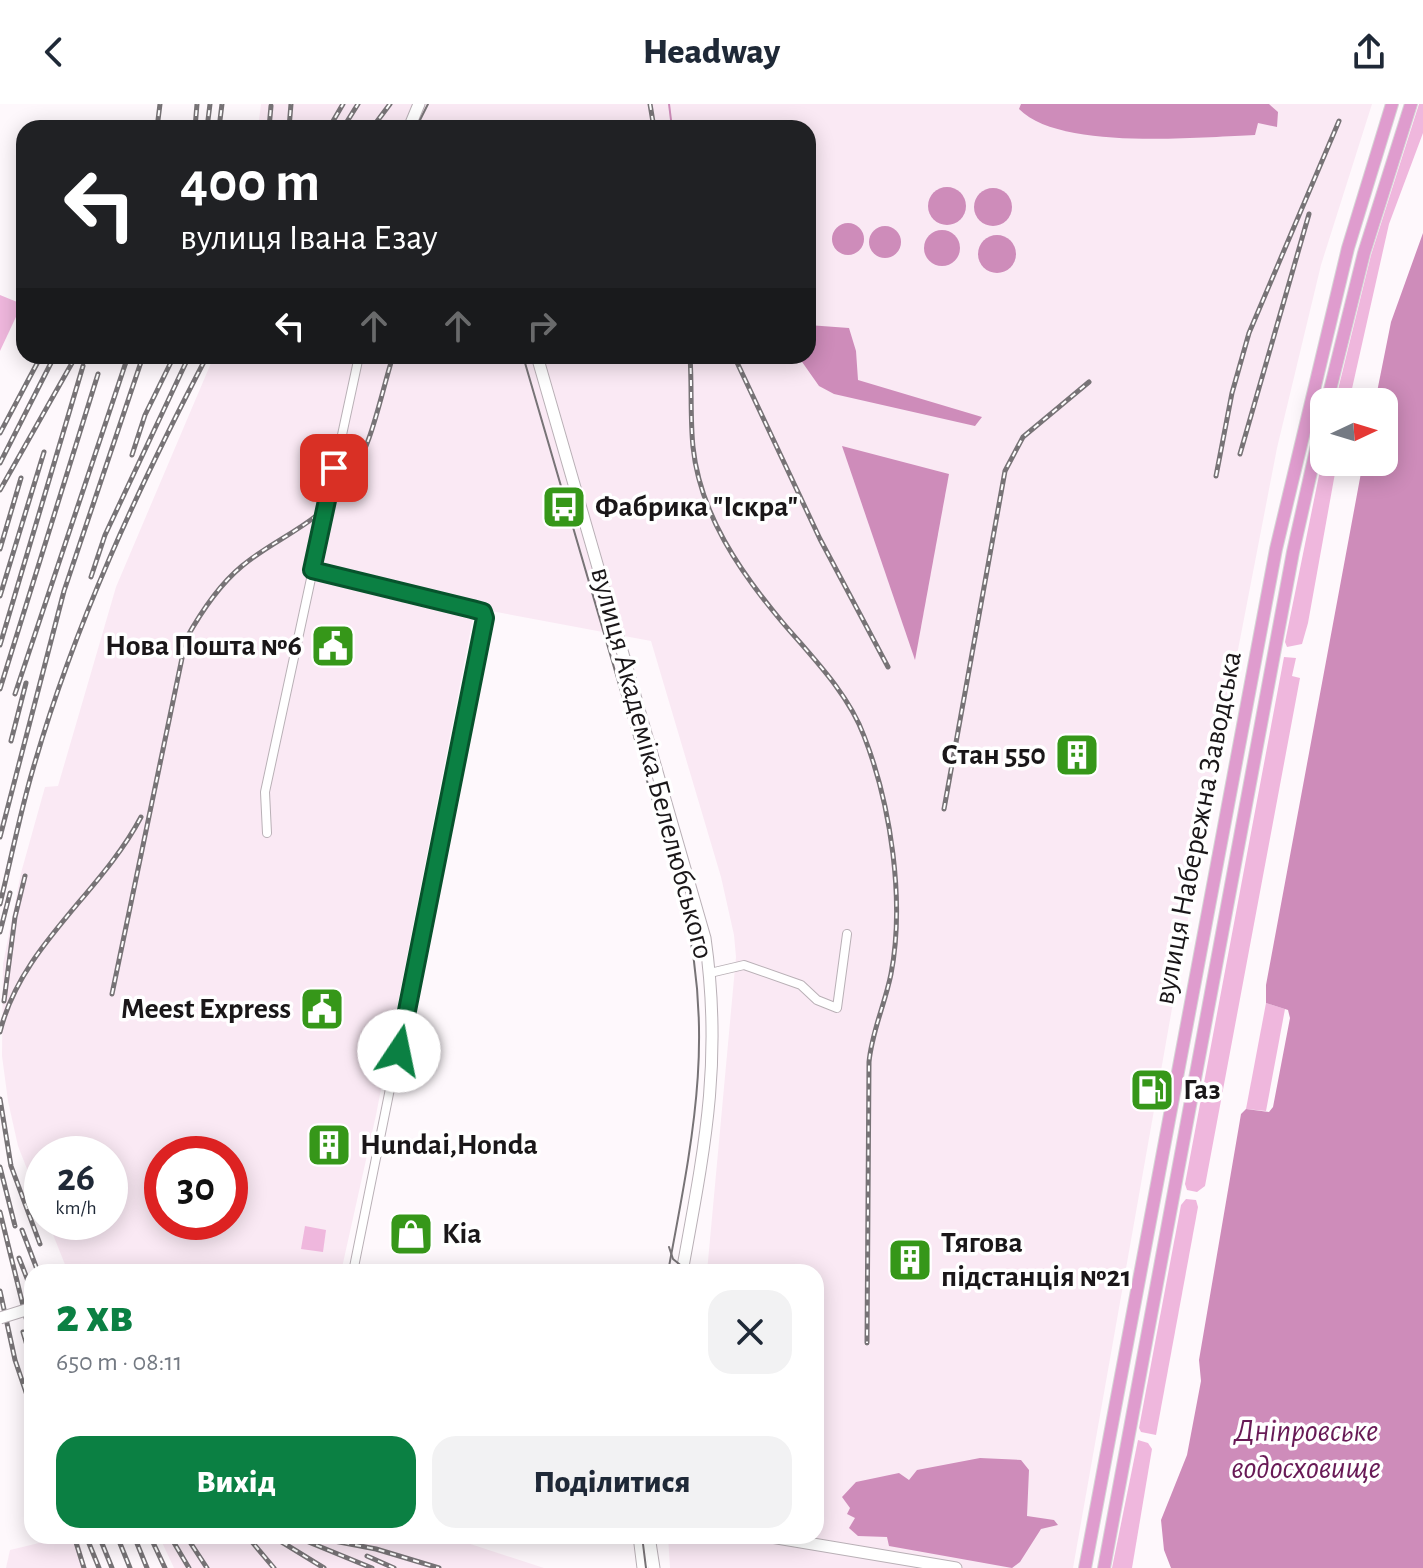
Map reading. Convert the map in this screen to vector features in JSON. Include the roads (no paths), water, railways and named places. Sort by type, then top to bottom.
[{"type":"main road","name":"вулиця Набережна Заводська","points":[[1085,1568],[1276,549],[1348,248],[1392,104]]},
{"type":"main road","points":[[1330,388],[1364,253],[1411,104]]},
{"type":"main road","name":"вулиця Набережна Заводська","points":[[1104,1568],[1293,552],[1310,476]]},
{"type":"street","points":[[267,833],[265,792],[357,364]]},
{"type":"street","name":"вулиця Академіка Белелюбського","points":[[539,364],[694,892],[710,973],[714,1033],[712,1101],[683,1264]]},
{"type":"street","points":[[312,570],[483,612],[485,618],[355,1264]]},
{"type":"street","points":[[710,973],[744,965],[801,985],[817,1000],[837,1008],[847,934]]},
{"type":"street","points":[[0,1318],[24,1310]]},
{"type":"street","points":[[640,1544],[643,1568]]},
{"type":"street","points":[[650,1544],[654,1568]]},
{"type":"street","points":[[813,1544],[956,1568]]},
{"type":"water","points":[[1021,104],[1269,104],[1278,112],[1277,127],[1258,123],[1255,135],[1131,138],[1065,131],[1039,122],[1019,109]]},
{"type":"water","points":[[947,187],[960,193],[966,206],[960,219],[947,225],[934,219],[928,206],[934,193]]},
{"type":"water","points":[[993,188],[1006,194],[1012,207],[1006,220],[993,226],[980,220],[974,207],[980,194]]},
{"type":"water","points":[[848,223],[860,227],[864,239],[860,251],[848,255],[836,251],[832,239],[836,227]]},
{"type":"water","points":[[885,226],[897,230],[901,242],[897,254],[885,258],[873,254],[869,242],[873,230]]},
{"type":"water","points":[[942,230],[955,235],[960,248],[955,261],[942,266],[929,261],[924,248],[929,235]]},
{"type":"water","name":"Дніпровське водосховище","points":[[1423,233],[1423,1568],[1171,1568],[1164,1550],[1161,1520],[1187,1455],[1201,1381],[1199,1360],[1241,1114],[1246,1109],[1269,1112],[1273,1107],[1290,1018],[1288,1010],[1266,1003],[1266,985],[1360,476],[1398,476],[1398,388],[1378,388],[1391,322]]},
{"type":"water","points":[[997,235],[1010,241],[1016,254],[1010,267],[997,273],[984,267],[978,254],[984,241]]},
{"type":"water","points":[[816,326],[849,328],[856,351],[858,380],[982,417],[975,426],[834,394],[819,386],[804,364],[816,364]]},
{"type":"water","points":[[842,446],[949,474],[915,660]]},
{"type":"water","points":[[980,1458],[1021,1460],[1029,1470],[1027,1516],[1054,1520],[1058,1525],[1041,1529],[1020,1562],[1012,1568],[889,1546],[887,1537],[858,1536],[849,1528],[855,1518],[847,1514],[850,1508],[842,1497],[856,1482],[899,1473],[909,1480],[917,1470]]},
{"type":"waterway","points":[[669,104],[671,120]]},
{"type":"tram line","points":[[420,120],[428,104]]},
{"type":"tram line","points":[[525,364],[683,904],[693,952],[698,999],[697,1089],[669,1264]]},
{"type":"tram line","points":[[669,1247],[673,1259],[679,1264]]},
{"type":"tram line","points":[[643,1544],[646,1568]]},
{"type":"railway","points":[[158,120],[160,104]]},
{"type":"railway","points":[[196,120],[197,104]]},
{"type":"railway","points":[[208,120],[210,104]]},
{"type":"railway","points":[[220,120],[222,104]]},
{"type":"railway","points":[[290,120],[291,104]]},
{"type":"railway","points":[[334,120],[343,104]]},
{"type":"railway","points":[[348,120],[358,104]]},
{"type":"railway","points":[[378,120],[390,104]]},
{"type":"railway","points":[[650,104],[653,120]]},
{"type":"railway","points":[[270,120],[271,106]]},
{"type":"railway","points":[[1216,476],[1232,393],[1249,333],[1339,121]]},
{"type":"railway","points":[[1240,454],[1309,214]]},
{"type":"railway","points":[[0,433],[37,364]]},
{"type":"railway","points":[[0,463],[50,364]]},
{"type":"railway","points":[[0,490],[71,364]]},
{"type":"railway","points":[[15,694],[125,364]]},
{"type":"railway","points":[[0,837],[64,591],[140,364]]},
{"type":"railway","points":[[132,455],[145,415],[170,364]]},
{"type":"railway","points":[[91,577],[105,535],[185,364]]},
{"type":"railway","points":[[0,904],[28,786],[68,663],[132,507],[203,364]]},
{"type":"railway","points":[[112,994],[186,639],[211,600],[234,573],[311,520],[347,483],[369,438],[391,364]]},
{"type":"railway","points":[[690,364],[693,447],[697,472],[713,519],[737,563],[849,705],[864,736],[888,822],[896,885],[895,946],[869,1062],[867,1343]]},
{"type":"railway","points":[[738,364],[820,539],[888,667]]},
{"type":"railway","points":[[0,645],[83,366]]},
{"type":"railway","points":[[0,689],[98,374]]},
{"type":"railway","points":[[944,809],[1005,471],[1023,437],[1089,382]]},
{"type":"railway","points":[[0,596],[44,452]]},
{"type":"railway","points":[[0,549],[21,478]]},
{"type":"railway","points":[[11,741],[26,683]]},
{"type":"railway","points":[[0,1032],[10,1001],[25,973],[43,946],[105,871],[141,817]]},
{"type":"railway","points":[[4,1001],[15,917],[25,876]]},
{"type":"railway","points":[[0,932],[10,893]]},
{"type":"railway","points":[[0,1099],[11,1166],[40,1244]]},
{"type":"railway","points":[[0,1167],[15,1226]]},
{"type":"railway","points":[[0,1212],[24,1310]]},
{"type":"railway","points":[[22,1230],[35,1264]]},
{"type":"railway","points":[[19,1258],[24,1271]]},
{"type":"railway","points":[[0,1291],[24,1386]]},
{"type":"railway","points":[[76,1544],[84,1568]]},
{"type":"railway","points":[[89,1544],[99,1568]]},
{"type":"railway","points":[[102,1544],[112,1568]]},
{"type":"railway","points":[[120,1544],[130,1568]]},
{"type":"railway","points":[[137,1544],[147,1568]]},
{"type":"railway","points":[[154,1544],[165,1568]]},
{"type":"railway","points":[[175,1544],[189,1568]]},
{"type":"railway","points":[[191,1544],[207,1568]]},
{"type":"railway","points":[[254,1544],[274,1568]]},
{"type":"railway","points":[[285,1544],[324,1568]]},
{"type":"railway","points":[[314,1544],[372,1568]]},
{"type":"railway","points":[[350,1544],[439,1568]]},
{"type":"railway","points":[[367,1556],[394,1568]]},
{"type":"place","name":"Фабрика \"Іскра\"","points":[[564,507]]},
{"type":"place","name":"Нова Пошта №6","points":[[333,646]]},
{"type":"place","name":"Стан 550","points":[[1077,755]]},
{"type":"place","name":"Meest Express","points":[[322,1009]]},
{"type":"place","name":"Газ","points":[[1152,1090]]},
{"type":"place","name":"Hundai,Honda","points":[[329,1145]]},
{"type":"place","name":"Kia","points":[[411,1234]]},
{"type":"place","name":"Тягова пiдстанцiя №21","points":[[910,1260]]}]
